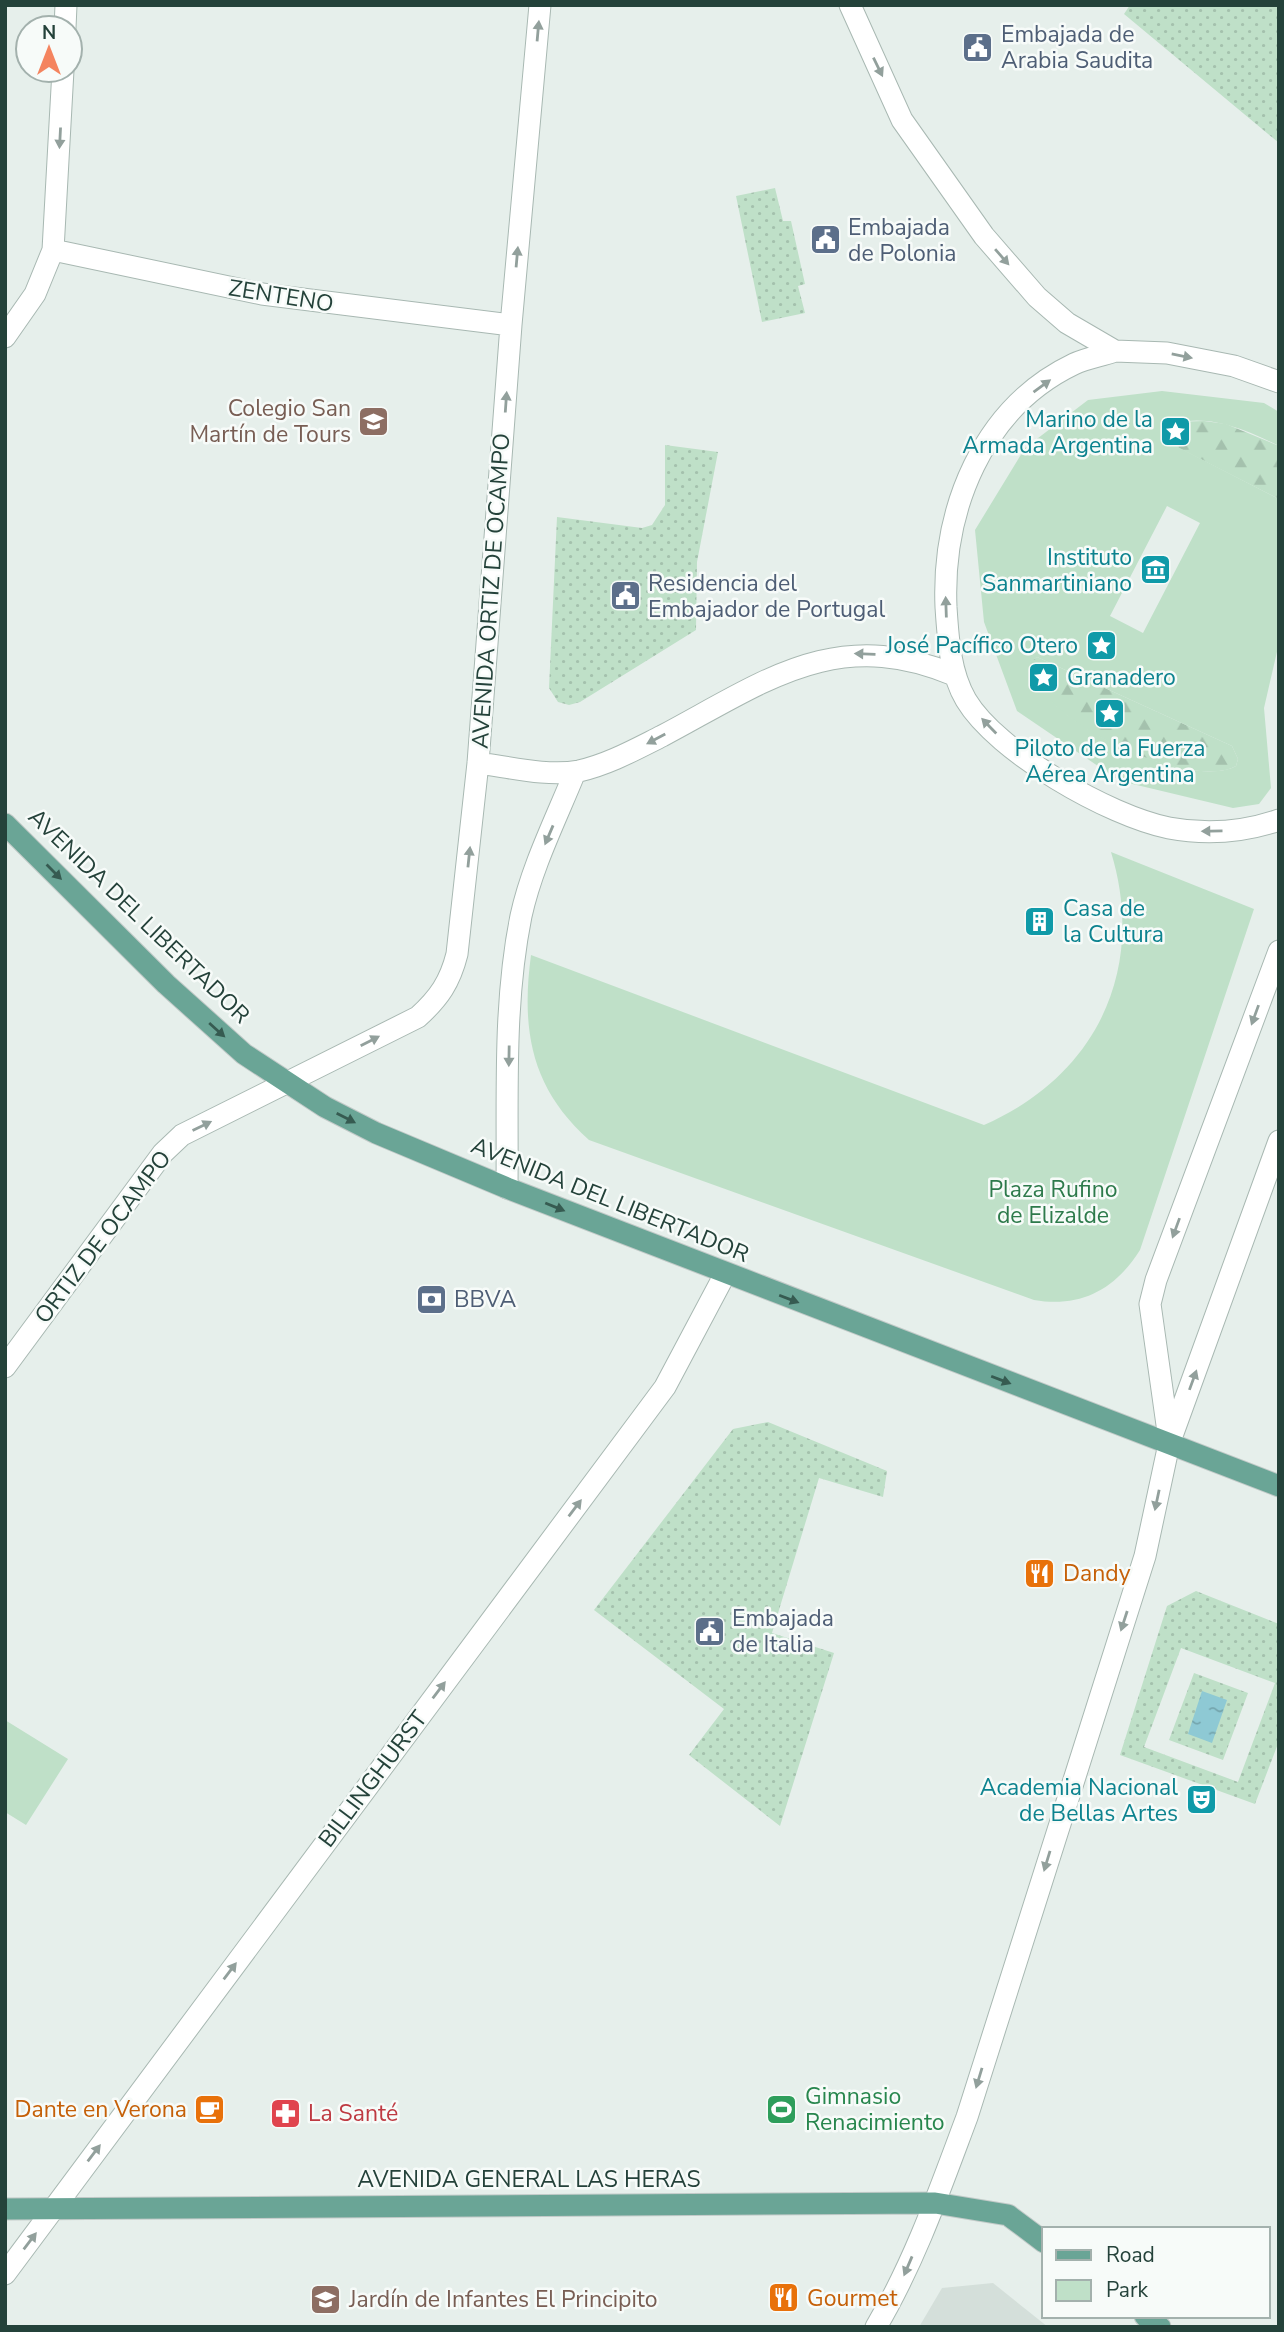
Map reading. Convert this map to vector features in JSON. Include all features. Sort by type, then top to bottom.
[{"type":"main road","name":"AVENIDA DEL LIBERTADOR","points":[[5,824],[166,984],[244,1054],[325,1107],[376,1133],[507,1188],[1279,1486]]},
{"type":"main road","name":"AVENIDA GENERAL LAS HERAS","points":[[5,2209],[935,2203],[1008,2215],[1042,2240]]},
{"type":"street","name":"AVENIDA ORTIZ DE OCAMPO","points":[[288,1082],[418,1017],[438,999],[452,977],[457,954],[478,764],[511,325],[541,5]]},
{"type":"street","points":[[850,5],[902,120],[985,236],[1037,297],[1057,314],[1115,351]]},
{"type":"street","points":[[5,337],[35,294],[53,250],[62,84]]},
{"type":"street","name":"ZENTENO","points":[[53,250],[262,294],[511,325]]},
{"type":"street","points":[[1279,383],[1234,366],[1167,354],[1115,351],[1074,364],[1013,407],[989,436],[958,503],[947,566],[947,626],[954,674],[967,701],[1004,741],[1058,779],[1124,812],[1167,827],[1199,831],[1251,827],[1279,820]]},
{"type":"street","points":[[478,764],[575,772],[614,761],[771,678],[813,662],[852,654],[891,655],[923,662],[954,674]]},
{"type":"street","points":[[507,1188],[509,1009],[522,914],[537,862],[575,772]]},
{"type":"street","points":[[1169,1444],[1150,1304],[1156,1280],[1279,951]]},
{"type":"street","name":"ORTIZ DE OCAMPO","points":[[5,1367],[163,1153],[183,1136],[288,1082]]},
{"type":"street","points":[[876,2327],[898,2290],[935,2203],[967,2117],[1145,1556],[1169,1444],[1279,1141]]},
{"type":"street","name":"BILLINGHURST","points":[[5,2274],[665,1387],[725,1274]]},
{"type":"shaded area","points":[[993,2283],[1048,2327],[919,2327],[942,2288]]},
{"type":"green space","points":[[1130,5],[1279,5],[1279,143],[1124,14]]},
{"type":"green space","points":[[775,188],[783,221],[791,221],[805,284],[798,286],[805,313],[762,322],[736,196]]},
{"type":"green space","points":[[1162,391],[1264,403],[1279,412],[1279,446],[1221,423],[1190,421],[1161,430],[1168,442],[1279,499],[1279,643],[1264,708],[1271,788],[1259,804],[1233,808],[1120,781],[1017,711],[984,622],[975,530],[1025,448],[1088,400]],"holes":[[[1167,506],[1200,523],[1143,633],[1110,616]],[[1037,657],[1232,746],[1238,759],[1236,766],[1214,771],[1185,769],[1152,760],[1117,745],[1085,727],[1057,706],[1037,685],[1029,663]]]},
{"type":"green space","points":[[1204,421],[1226,424],[1279,446],[1279,499],[1167,442],[1161,429],[1175,422]]},
{"type":"green space","points":[[665,445],[718,452],[697,562],[696,630],[580,702],[569,705],[558,702],[549,688],[557,517],[642,528],[652,525],[665,505]]},
{"type":"green space","points":[[1037,657],[1232,746],[1238,759],[1236,766],[1214,771],[1185,769],[1151,760],[1117,746],[1056,707],[1037,685],[1028,663]]},
{"type":"green space","name":"Plaza Rufino de Elizalde","points":[[1111,852],[1254,909],[1140,1250],[1108,1286],[1081,1298],[1051,1302],[1034,1300],[589,1140],[554,1100],[534,1056],[528,1008],[531,955],[984,1125],[1023,1104],[1056,1078],[1083,1048],[1103,1014],[1116,977],[1122,938],[1120,896]]},
{"type":"green space","points":[[768,1422],[887,1471],[883,1497],[819,1478],[772,1633],[834,1653],[780,1826],[689,1755],[724,1709],[594,1610],[733,1429]]},
{"type":"green space","points":[[1196,1591],[1279,1624],[1279,1741],[1255,1804],[1120,1755],[1167,1606]],"holes":[[[1181,1648],[1275,1683],[1238,1782],[1144,1747]]]},
{"type":"green space","points":[[1194,1673],[1248,1693],[1223,1760],[1169,1740]]},
{"type":"green space","points":[[5,1720],[68,1759],[26,1825],[5,1812]]},
{"type":"water","points":[[1202,1691],[1227,1700],[1212,1743],[1188,1734]]},
{"type":"place","name":"Embajada de Arabia Saudita","points":[[978,47]]},
{"type":"place","name":"Embajada de Polonia","points":[[825,240]]},
{"type":"place","name":"Colegio San Martín de Tours","points":[[374,421]]},
{"type":"place","name":"Marino de la Armada Argentina","points":[[1176,432]]},
{"type":"place","name":"Instituto Sanmartiniano","points":[[1155,570]]},
{"type":"place","name":"Residencia del Embajador de Portugal","points":[[625,596]]},
{"type":"place","name":"José Pacífico Otero","points":[[1101,645]]},
{"type":"place","name":"Granadero","points":[[1044,677]]},
{"type":"place","name":"Piloto de la Fuerza Aérea Argentina","points":[[1110,714]]},
{"type":"place","name":"Casa de la Cultura","points":[[1040,921]]},
{"type":"place","name":"BBVA","points":[[431,1299]]},
{"type":"place","name":"Dandy","points":[[1040,1573]]},
{"type":"place","name":"Embajada de Italia","points":[[709,1631]]},
{"type":"place","name":"Academia Nacional de Bellas Artes","points":[[1201,1800]]},
{"type":"place","name":"Dante en Verona","points":[[210,2109]]},
{"type":"place","name":"Gimnasio Renacimiento","points":[[782,2109]]},
{"type":"place","name":"La Santé","points":[[285,2113]]},
{"type":"place","name":"Gourmet","points":[[784,2298]]},
{"type":"place","name":"Jardín de Infantes El Principito","points":[[326,2299]]}]
